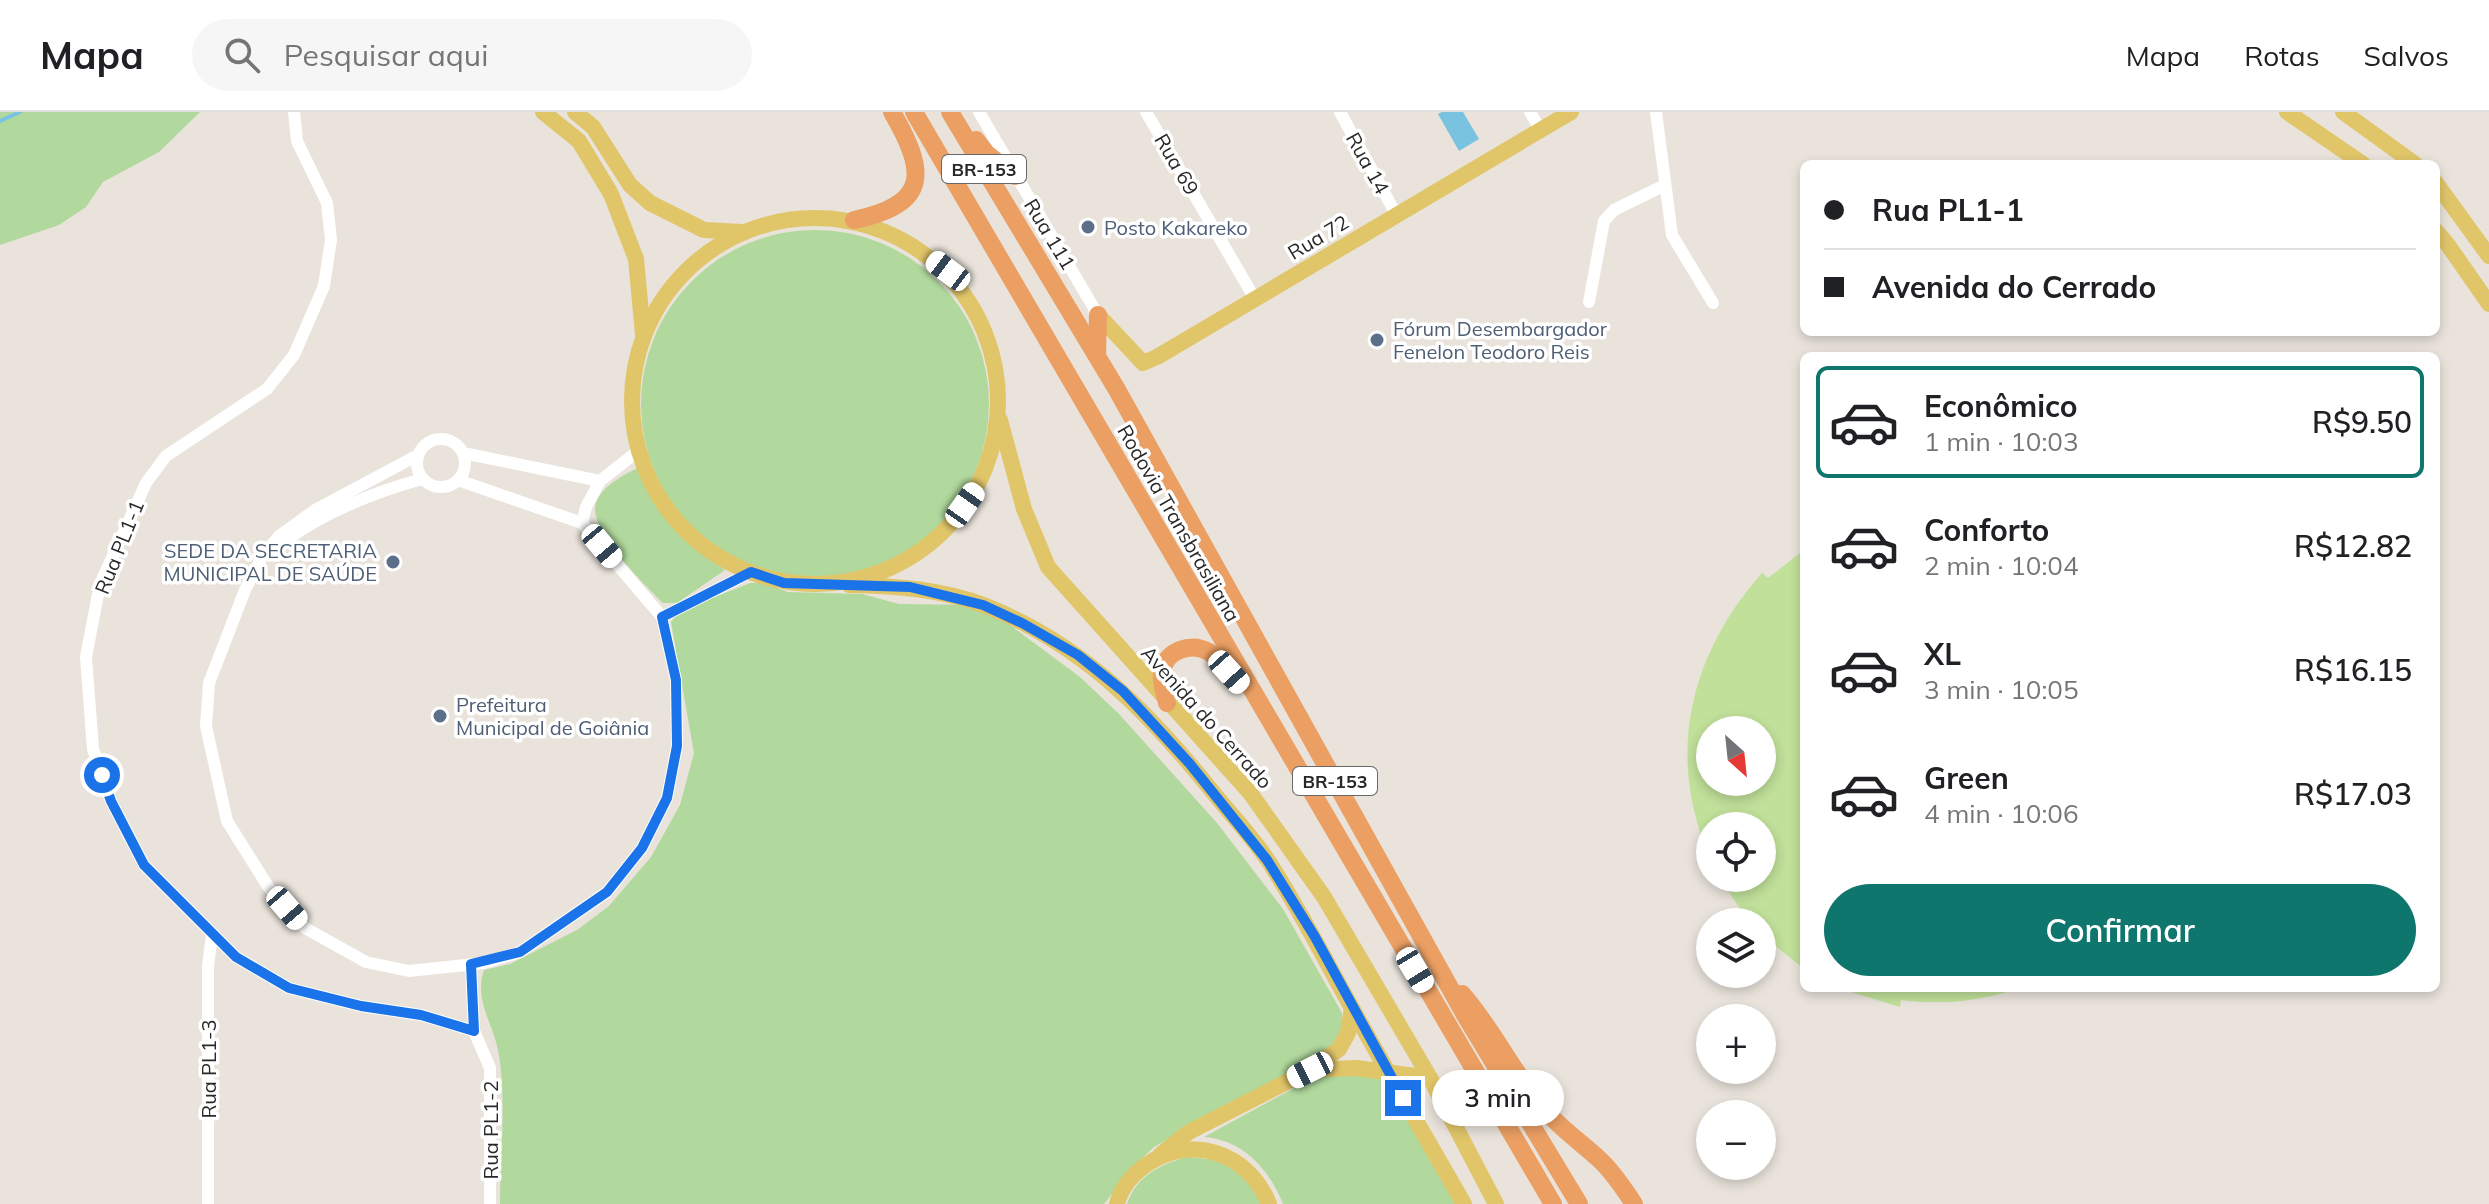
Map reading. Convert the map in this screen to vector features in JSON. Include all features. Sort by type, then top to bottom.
[{"type":"highway","points":[[854,220],[882,215],[899,205],[915,179],[916,160],[892,112]]},
{"type":"highway","name":"Rodovia Transbrasiliana","points":[[914,112],[1553,1204]]},
{"type":"highway","points":[[952,112],[986,153],[1015,176]]},
{"type":"highway","name":"Rodovia Transbrasiliana","points":[[952,112],[1097,355],[1439,970],[1579,1204]]},
{"type":"highway","points":[[1097,355],[1098,315]]},
{"type":"highway","points":[[1167,703],[1161,680],[1165,663],[1177,651],[1193,648],[1213,654],[1262,708]]},
{"type":"highway","points":[[1439,970],[1482,1019],[1545,1111],[1610,1171],[1634,1204]]},
{"type":"main road","points":[[543,112],[579,141],[611,194],[636,259],[643,334]]},
{"type":"main road","points":[[575,112],[593,127],[630,185],[650,203],[704,230],[742,232]]},
{"type":"main road","name":"Rua 72","points":[[1098,315],[1143,363],[1157,357],[1571,112]]},
{"type":"main road","points":[[2287,112],[2357,160]]},
{"type":"main road","points":[[2343,112],[2409,160]]},
{"type":"main road","points":[[2440,189],[2489,256]]},
{"type":"main road","points":[[836,584],[896,567],[947,530],[983,479],[1000,419],[997,365],[980,315],[948,271],[905,239],[854,220],[808,217],[742,232],[700,257],[667,292],[643,334],[632,379],[638,451],[643,470],[665,509],[696,542],[734,567],[784,583],[910,587],[983,605],[1078,655],[1123,691],[1190,764],[1267,860],[1315,937],[1464,1204]]},
{"type":"main road","points":[[2440,237],[2489,304]]},
{"type":"main road","name":"Avenida do Cerrado","points":[[1000,419],[1024,509],[1048,567],[1251,794],[1324,897],[1430,1078],[1496,1204]]},
{"type":"main road","points":[[1117,1201],[1136,1172],[1189,1132],[1310,1070],[1339,1049],[1348,1033],[1352,1008]]},
{"type":"main road","points":[[1310,1070],[1356,1068],[1430,1078]]},
{"type":"main road","points":[[1160,1155],[1181,1149],[1203,1149],[1225,1155],[1244,1166],[1259,1182],[1269,1204]]},
{"type":"street","name":"Rua PL1-1","points":[[294,112],[297,141],[327,203],[331,240],[324,286],[294,355],[267,389],[166,456],[146,483],[100,584],[86,657],[93,749],[111,801],[144,865],[236,957],[289,988],[361,1006],[421,1015],[474,1031]]},
{"type":"street","name":"Rua 111","points":[[979,112],[1098,315]]},
{"type":"street","name":"Rua 69","points":[[1146,112],[1255,299]]},
{"type":"street","name":"Rua 14","points":[[1340,112],[1396,214]]},
{"type":"street","points":[[1530,112],[1540,129]]},
{"type":"street","points":[[1656,112],[1672,235],[1713,303]]},
{"type":"street","points":[[1589,302],[1604,221],[1614,210],[1665,185]]},
{"type":"street","points":[[438,439],[454,443],[463,453],[465,467],[452,485],[436,487],[422,479],[417,463],[423,447],[438,439]]},
{"type":"street","points":[[582,523],[586,507],[600,481],[638,451]]},
{"type":"street","points":[[463,453],[600,481]]},
{"type":"street","points":[[418,455],[315,510],[279,536],[263,555],[245,590],[209,683],[206,726],[227,821],[269,888],[305,928],[366,962],[409,971],[471,964],[520,952],[607,892],[642,848],[667,798],[677,746],[676,680],[662,617],[582,523],[458,480]]},
{"type":"street","points":[[259,564],[278,547],[321,520],[385,489],[422,479]]},
{"type":"street","points":[[662,617],[751,572]]},
{"type":"street","name":"Rua PL1-3","points":[[208,1204],[208,966],[212,935]]},
{"type":"street","name":"Rua PL1-2","points":[[471,964],[474,1031],[490,1068],[490,1204]]},
{"type":"green space","points":[[0,112],[200,112],[159,152],[103,182],[86,207],[59,225],[0,245]]},
{"type":"green space","points":[[815,230],[849,233],[882,243],[912,259],[938,281],[960,307],[976,337],[986,370],[989,404],[986,438],[976,471],[960,501],[938,527],[912,549],[882,565],[849,575],[815,578],[781,575],[748,565],[718,549],[692,527],[670,501],[654,471],[644,438],[641,404],[644,370],[654,337],[670,307],[692,281],[718,259],[748,243],[781,233]]},
{"type":"green space","points":[[638,468],[673,526],[696,549],[725,570],[677,603],[663,603],[632,571],[609,542],[596,514],[596,503],[603,491]]},
{"type":"green space","points":[[1800,553],[1800,966],[1776,946],[1776,908],[1740,908],[1729,892],[1776,892],[1776,812],[1696,812],[1696,820],[1689,781],[1688,744],[1692,707],[1717,637],[1737,604],[1762,573],[1768,578]]},
{"type":"green space","points":[[750,583],[763,583],[788,592],[862,594],[899,604],[983,605],[1080,677],[1119,714],[1217,823],[1283,909],[1342,1013],[1344,1033],[1330,1050],[1154,1147],[1135,1165],[1104,1204],[500,1204],[502,1079],[496,1042],[482,998],[484,970],[510,964],[577,930],[609,906],[651,857],[680,805],[694,753],[671,622],[680,611]]},
{"type":"green space","points":[[1851,992],[2004,992],[1960,1001],[1901,1000],[1900,1007]]},
{"type":"green space","points":[[1351,1071],[1385,1078],[1458,1204],[1283,1204],[1270,1179],[1253,1158],[1231,1144],[1204,1137],[1307,1081]]},
{"type":"green space","points":[[1187,1157],[1213,1160],[1233,1168],[1249,1182],[1264,1204],[1127,1204],[1143,1179],[1168,1163]]},
{"type":"water","points":[[1463,112],[1479,139],[1459,151],[1438,114]]},
{"type":"waterway","points":[[0,121],[20,112]]},
{"type":"place","name":"Posto Kakareko","points":[[1088,227]]},
{"type":"place","name":"Fórum Desembargador Fenelon Teodoro Reis","points":[[1377,340]]},
{"type":"place","name":"SEDE DA SECRETARIA MUNICIPAL DE SAÚDE","points":[[393,562]]},
{"type":"place","name":"Prefeitura Municipal de Goiânia","points":[[440,716]]},
{"type":"route","points":[[102,775],[111,801],[144,865],[236,957],[289,988],[361,1006],[421,1015],[474,1031],[471,964],[520,952],[607,892],[642,848],[667,798],[677,746],[676,680],[662,617],[751,572],[784,583],[910,587],[959,599],[983,605],[1022,623],[1078,655],[1123,691],[1190,764],[1267,860],[1315,937],[1403,1098]]}]
